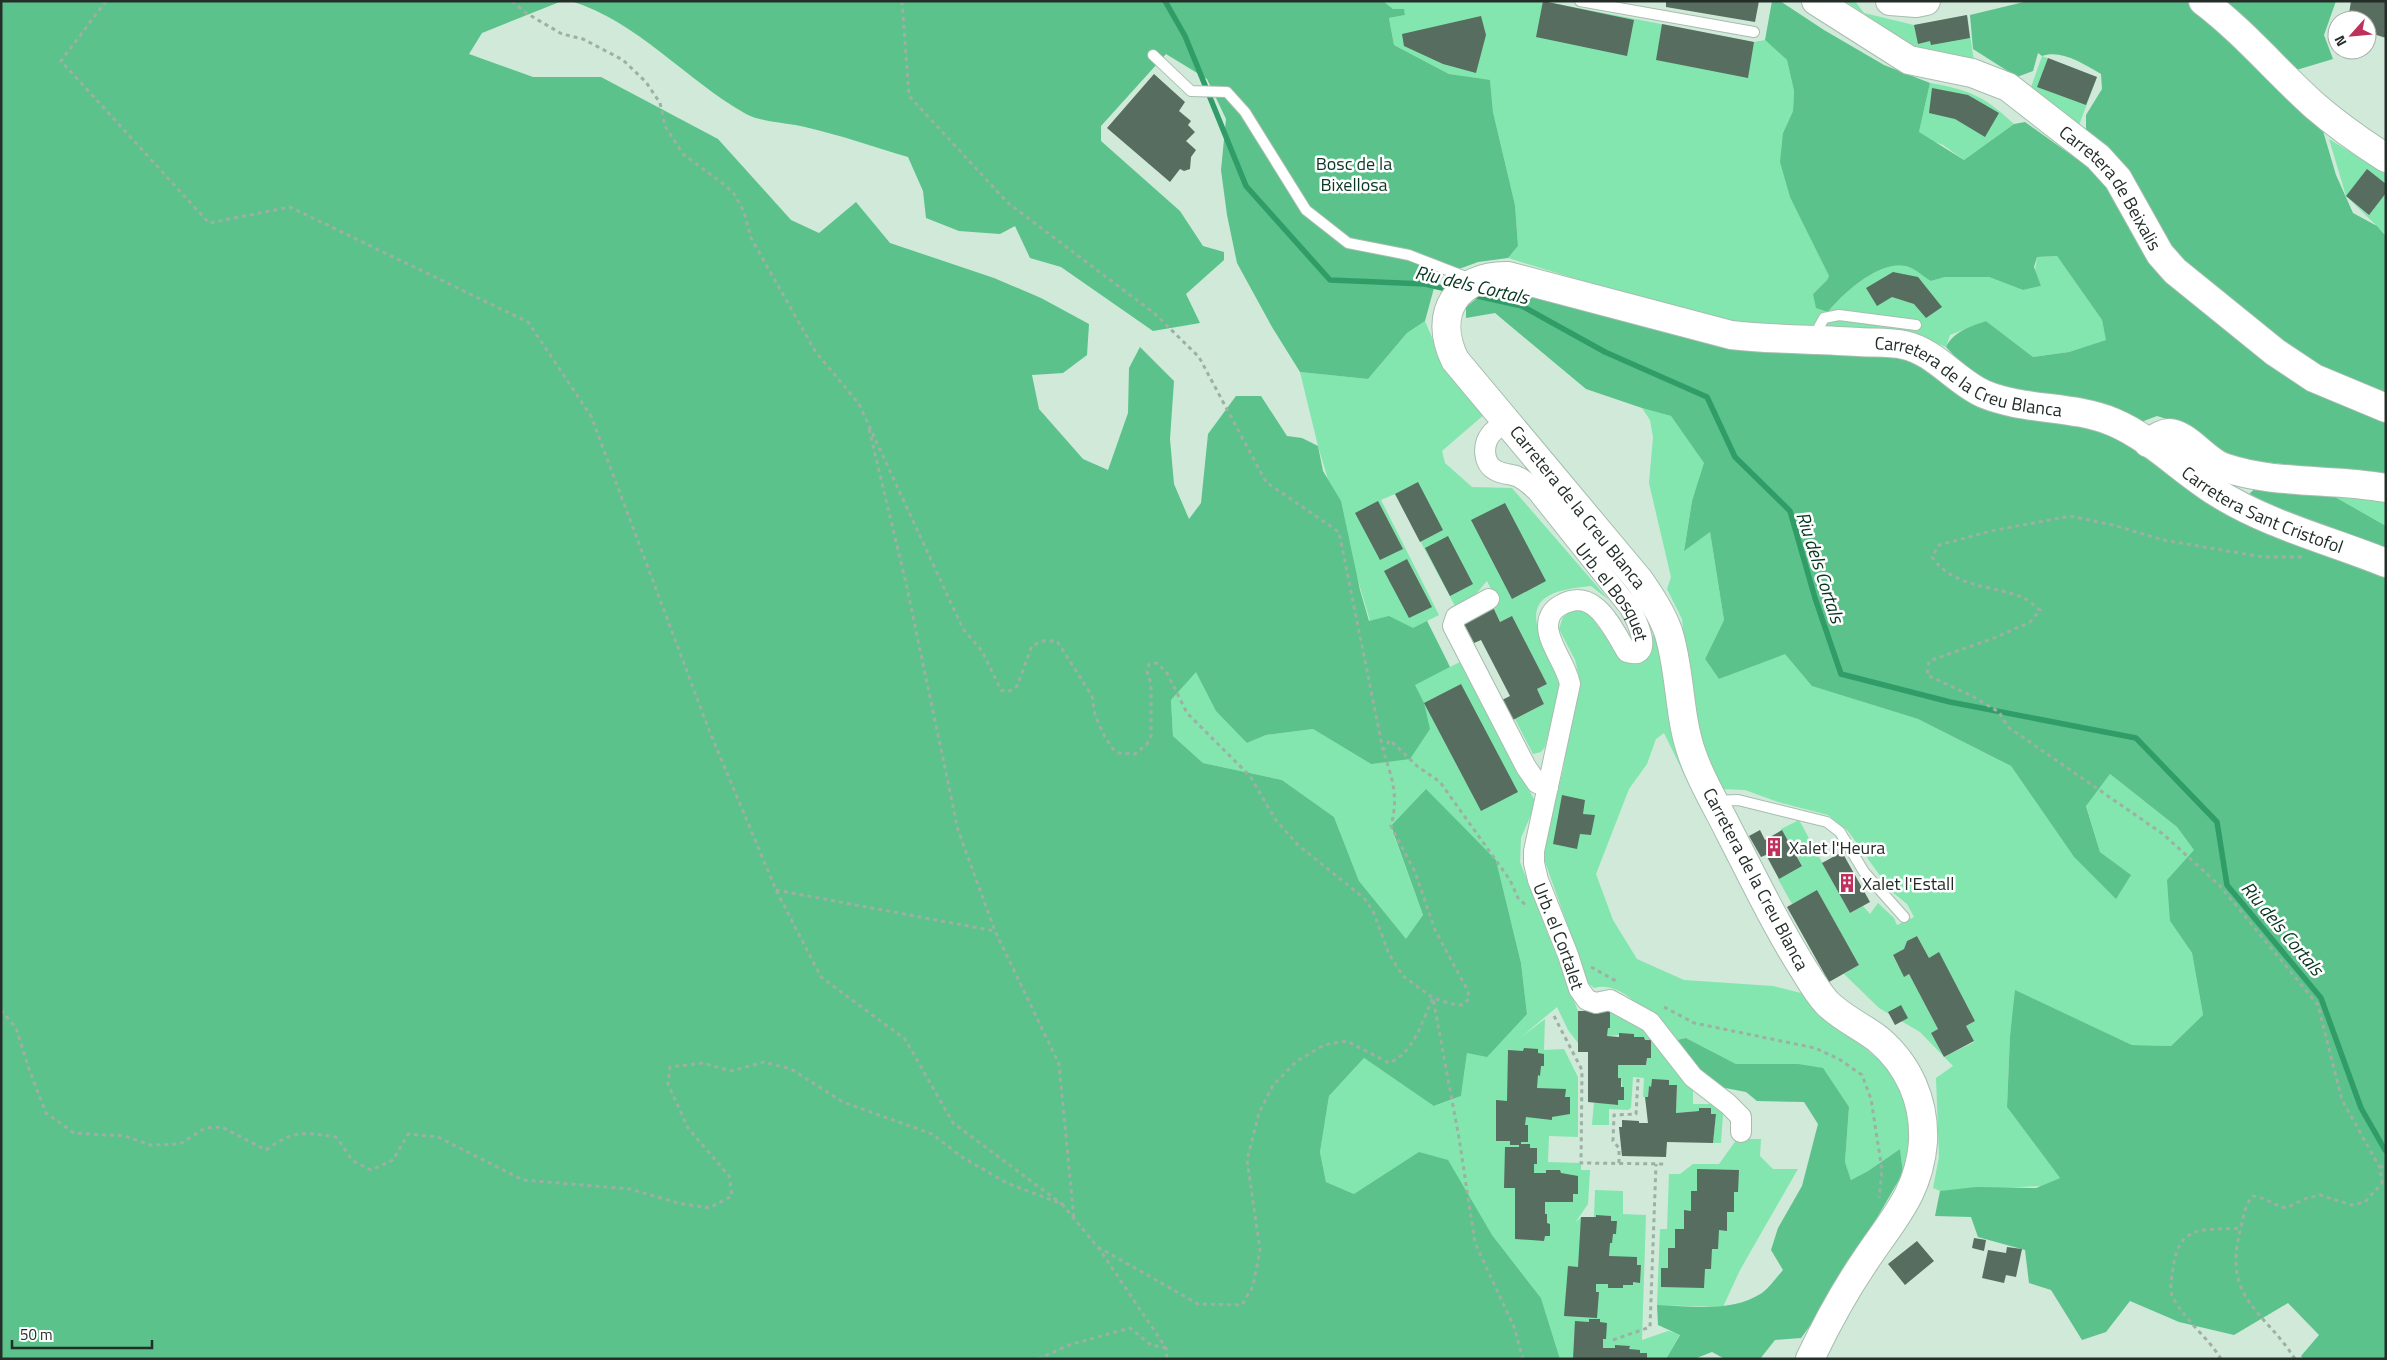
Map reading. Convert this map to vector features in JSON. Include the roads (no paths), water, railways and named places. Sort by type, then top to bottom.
[{"type":"main road","name":"Carretera de Beixalis","points":[[1816,1],[1909,60],[1990,79],[2008,87],[2098,158],[2118,180],[2160,254],[2175,271],[2275,352],[2314,378],[2386,408]]},
{"type":"main road","points":[[1890,1],[1916,3],[1926,1]]},
{"type":"main road","points":[[2203,1],[2276,66],[2314,105],[2351,135],[2386,158]]},
{"type":"main road","name":"Carretera de la Creu Blanca","points":[[1810,1359],[1848,1287],[1910,1195],[1919,1174],[1923,1141],[1922,1111],[1913,1082],[1897,1058],[1877,1039],[1849,1022],[1826,1002],[1806,974],[1766,904],[1691,754],[1668,631],[1656,604],[1639,580],[1455,360],[1447,344],[1445,321],[1447,311],[1455,299],[1475,281],[1492,276],[1508,276],[1705,330],[1765,339],[1893,344],[1915,348],[1982,393],[2006,402],[2098,418],[2130,431],[2148,444]]},
{"type":"main road","points":[[2148,444],[2169,433],[2180,437],[2218,465],[2246,475],[2354,482],[2386,488]]},
{"type":"main road","name":"Carretera Sant Cristofol","points":[[2148,444],[2216,492],[2241,506],[2290,528],[2386,563]]},
{"type":"street","name":"Urb. el Bosquet","points":[[1506,420],[1491,434],[1485,444],[1487,462],[1492,469],[1517,476],[1536,490],[1630,608],[1639,622],[1642,634],[1642,644],[1638,651],[1632,654],[1627,652],[1597,608],[1584,599],[1563,604],[1550,615],[1548,625],[1550,636],[1568,672],[1570,684],[1534,851],[1534,863]]},
{"type":"street","points":[[1489,599],[1456,617],[1453,626],[1526,767],[1537,783],[1548,788]]},
{"type":"street","name":"Urb. el Cortalet","points":[[1534,863],[1538,880],[1568,955],[1579,990],[1587,1000],[1596,1002],[1610,1000],[1650,1022],[1693,1078],[1728,1104],[1741,1117],[1741,1132]]},
{"type":"lane","points":[[1580,1],[1754,32]]},
{"type":"lane","points":[[1153,56],[1191,91],[1227,92],[1246,112],[1306,210],[1348,243],[1408,255],[1475,281]]},
{"type":"lane","points":[[1819,340],[1819,327],[1824,318],[1839,315],[1916,325]]},
{"type":"lane","points":[[1714,801],[1738,800],[1827,822],[1840,832],[1864,872],[1904,917]]},
{"type":"waterway","name":"Riu dels Cortals","points":[[1165,1],[1185,36],[1246,186],[1330,280],[1425,284],[1451,290]]},
{"type":"waterway","name":"Riu dels Cortals","points":[[1473,295],[1522,306],[1605,352],[1707,397],[1735,457],[1790,511],[1815,598],[1841,674],[1950,702],[2136,738],[2217,822],[2227,885],[2321,998],[2361,1108],[2385,1150]]},
{"type":"place","name":"Xalet l'Heura","points":[[1774,847]]},
{"type":"place","name":"Xalet l'Estall","points":[[1847,883]]},
{"type":"park label","name":"Bosc de la Bixellosa","points":[[1354,173]]}]
